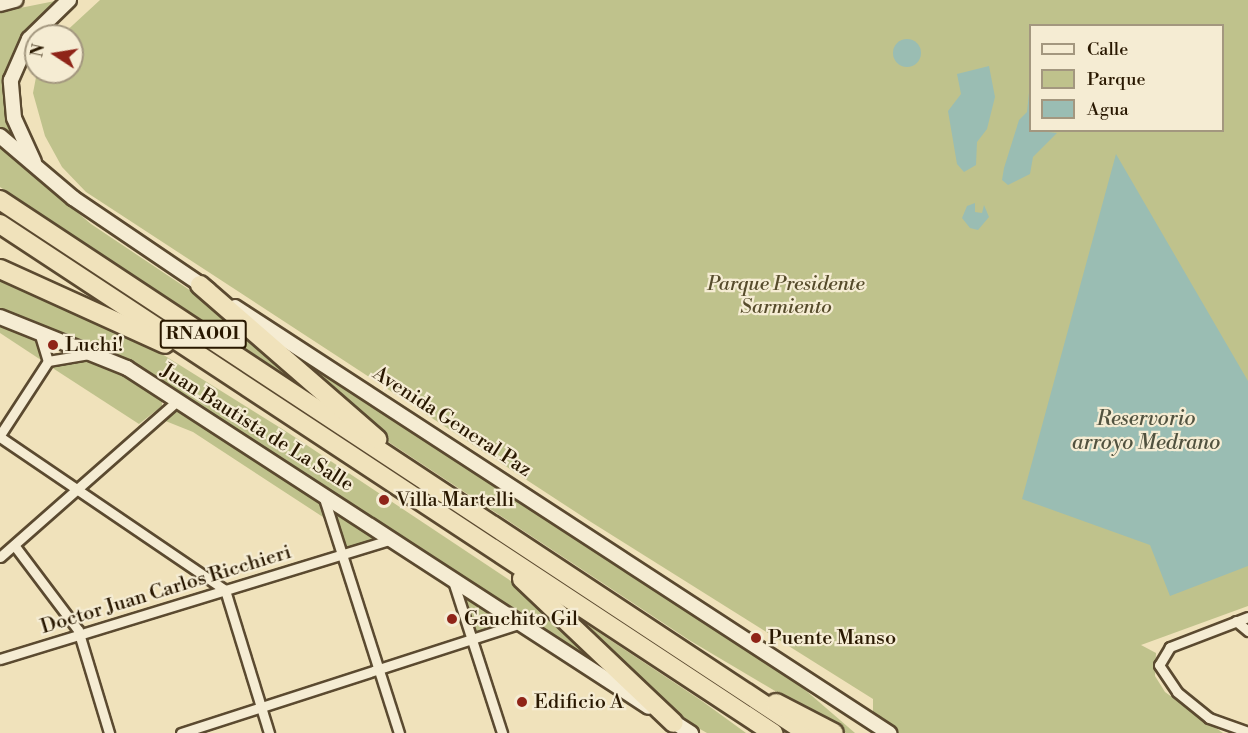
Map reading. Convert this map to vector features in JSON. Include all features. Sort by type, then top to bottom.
[{"type":"highway","name":"RNA001","points":[[0,200],[807,733]]},
{"type":"highway","name":"RNA001","points":[[0,224],[773,733]]},
{"type":"highway","points":[[0,269],[89,305],[240,382]]},
{"type":"highway","points":[[200,285],[405,468]]},
{"type":"highway","points":[[471,534],[685,730]]},
{"type":"highway","points":[[736,685],[834,733]]},
{"type":"highway","points":[[732,706],[760,733]]},
{"type":"street","points":[[0,4],[15,0]]},
{"type":"street","points":[[39,169],[14,118],[11,80],[29,39],[69,0]]},
{"type":"street","name":"Avenida General Paz","points":[[0,136],[39,169],[200,285],[889,733]]},
{"type":"street","name":"Juan Bautista de La Salle","points":[[0,317],[96,353],[178,400],[685,730]]},
{"type":"street","points":[[39,332],[48,361]]},
{"type":"street","points":[[96,353],[48,361],[0,436],[225,590],[269,733]]},
{"type":"street","points":[[0,557],[178,400]]},
{"type":"street","points":[[322,492],[399,733]]},
{"type":"street","name":"Doctor Juan Carlos Ricchieri","points":[[0,659],[393,539]]},
{"type":"street","points":[[14,544],[80,634],[109,733]]},
{"type":"street","points":[[452,578],[502,733]]},
{"type":"street","points":[[1248,617],[1170,647],[1159,665],[1166,681],[1196,708],[1248,732]]},
{"type":"street","points":[[1236,621],[1248,632]]},
{"type":"street","points":[[181,733],[472,641],[521,623]]},
{"type":"green space","points":[[60,0],[46,24],[24,24],[24,60],[5,92],[15,144],[0,128],[0,12]]},
{"type":"green space","name":"Parque Presidente Sarmiento","points":[[100,0],[1248,0],[1248,606],[1141,645],[1156,653],[1155,676],[1165,692],[1223,733],[898,733],[873,716],[873,699],[591,522],[86,192],[62,167],[45,136],[33,93],[35,84],[84,84],[84,24],[74,24]]},
{"type":"green space","points":[[0,146],[91,224],[203,299],[307,389],[0,187]]},
{"type":"green space","points":[[0,275],[122,329],[287,432],[508,579],[556,616],[634,691],[116,356],[0,311]]},
{"type":"green space","points":[[0,323],[34,337],[41,360],[0,333]]},
{"type":"green space","points":[[279,341],[789,676],[855,733],[846,733],[689,640],[390,443]]},
{"type":"green space","points":[[93,360],[162,396],[162,406],[139,424],[51,367]]},
{"type":"green space","points":[[179,407],[321,498],[326,519],[193,432],[163,420]]},
{"type":"green space","points":[[332,508],[381,541],[345,551]]},
{"type":"green space","points":[[466,599],[504,624],[505,626],[477,634]]},
{"type":"green space","points":[[574,616],[746,733],[707,733],[670,712]]},
{"type":"water","points":[[907,39],[917,43],[921,53],[917,63],[907,67],[897,63],[893,53],[897,43]]},
{"type":"water","points":[[989,66],[995,97],[987,129],[977,142],[976,165],[964,172],[957,164],[948,111],[961,94],[957,74]]},
{"type":"water","points":[[1029,93],[1029,132],[1057,133],[1033,157],[1030,174],[1008,185],[1002,180],[1004,168],[1019,120],[1027,112]]},
{"type":"water","name":"Reservorio arroyo Medrano","points":[[1116,154],[1248,381],[1248,566],[1170,596],[1150,545],[1022,499]]},
{"type":"water","points":[[975,203],[975,212],[982,213],[984,205],[989,217],[978,230],[970,228],[962,218],[967,206]]},
{"type":"place","name":"Luchi!","points":[[53,345]]},
{"type":"place","name":"Villa Martelli","points":[[384,500]]},
{"type":"place","name":"Gauchito Gil","points":[[452,619]]},
{"type":"place","name":"Puente Manso","points":[[756,638]]},
{"type":"place","name":"Edificio A","points":[[522,702]]}]
